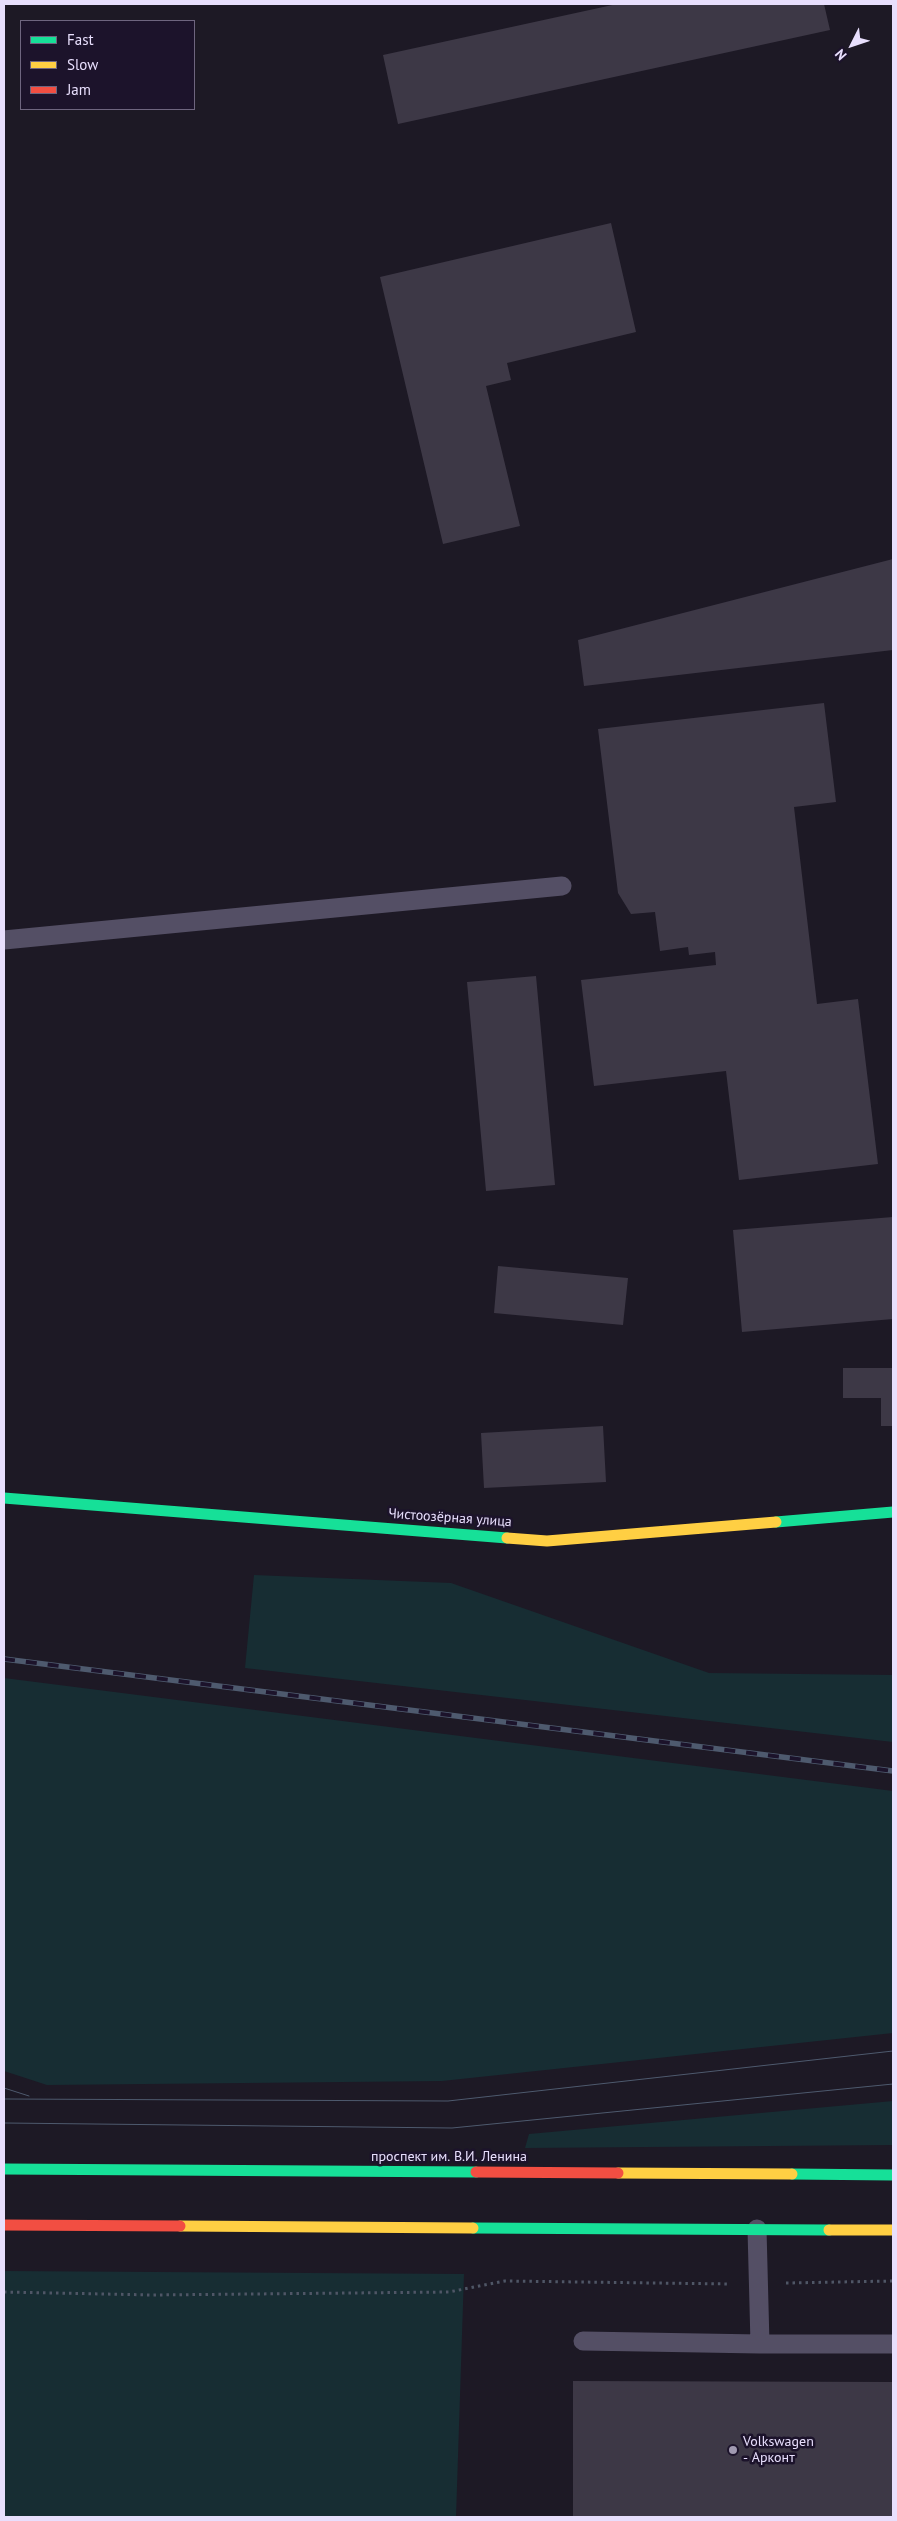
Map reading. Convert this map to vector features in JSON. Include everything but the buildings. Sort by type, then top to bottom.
[{"type":"main road","name":"Чистоозёрная улица","points":[[4,1498],[547,1540],[893,1512]]},
{"type":"main road","name":"проспект им. В.И. Ленина","points":[[4,2169],[893,2175]]},
{"type":"main road","points":[[4,2225],[893,2230]]},
{"type":"lane","points":[[4,940],[562,886]]},
{"type":"lane","points":[[757,2229],[760,2344]]},
{"type":"lane","points":[[583,2341],[893,2344]]},
{"type":"path","points":[[4,2292],[163,2295],[449,2292],[505,2281],[758,2284],[893,2280]]},
{"type":"green space","points":[[254,1575],[451,1583],[709,1673],[893,1675],[893,1742],[245,1668]]},
{"type":"green space","points":[[4,1678],[893,1791],[893,2033],[442,2081],[47,2085],[4,2071]]},
{"type":"green space","points":[[893,2101],[893,2145],[525,2148],[529,2134]]},
{"type":"green space","points":[[4,2271],[464,2274],[456,2517],[4,2517]]},
{"type":"tram line","points":[[4,2099],[448,2101],[893,2051]]},
{"type":"tram line","points":[[4,2123],[452,2128],[893,2084]]},
{"type":"tram line","points":[[4,2088],[29,2096]]},
{"type":"railway","points":[[4,1659],[893,1771]]},
{"type":"traffic: fast","points":[[4,1498],[507,1538]]},
{"type":"traffic: fast","points":[[776,1522],[893,1512]]},
{"type":"traffic: fast","points":[[4,2169],[476,2172]]},
{"type":"traffic: fast","points":[[792,2174],[893,2175]]},
{"type":"traffic: fast","points":[[473,2228],[829,2230]]},
{"type":"traffic: slow","points":[[507,1538],[547,1541],[776,1522]]},
{"type":"traffic: slow","points":[[618,2173],[792,2174]]},
{"type":"traffic: slow","points":[[180,2226],[473,2228]]},
{"type":"traffic: slow","points":[[829,2230],[893,2230]]},
{"type":"traffic: jam","points":[[476,2172],[618,2173]]},
{"type":"traffic: jam","points":[[4,2225],[180,2226]]},
{"type":"place","name":"Volkswagen - Арконт","points":[[733,2450]]}]
